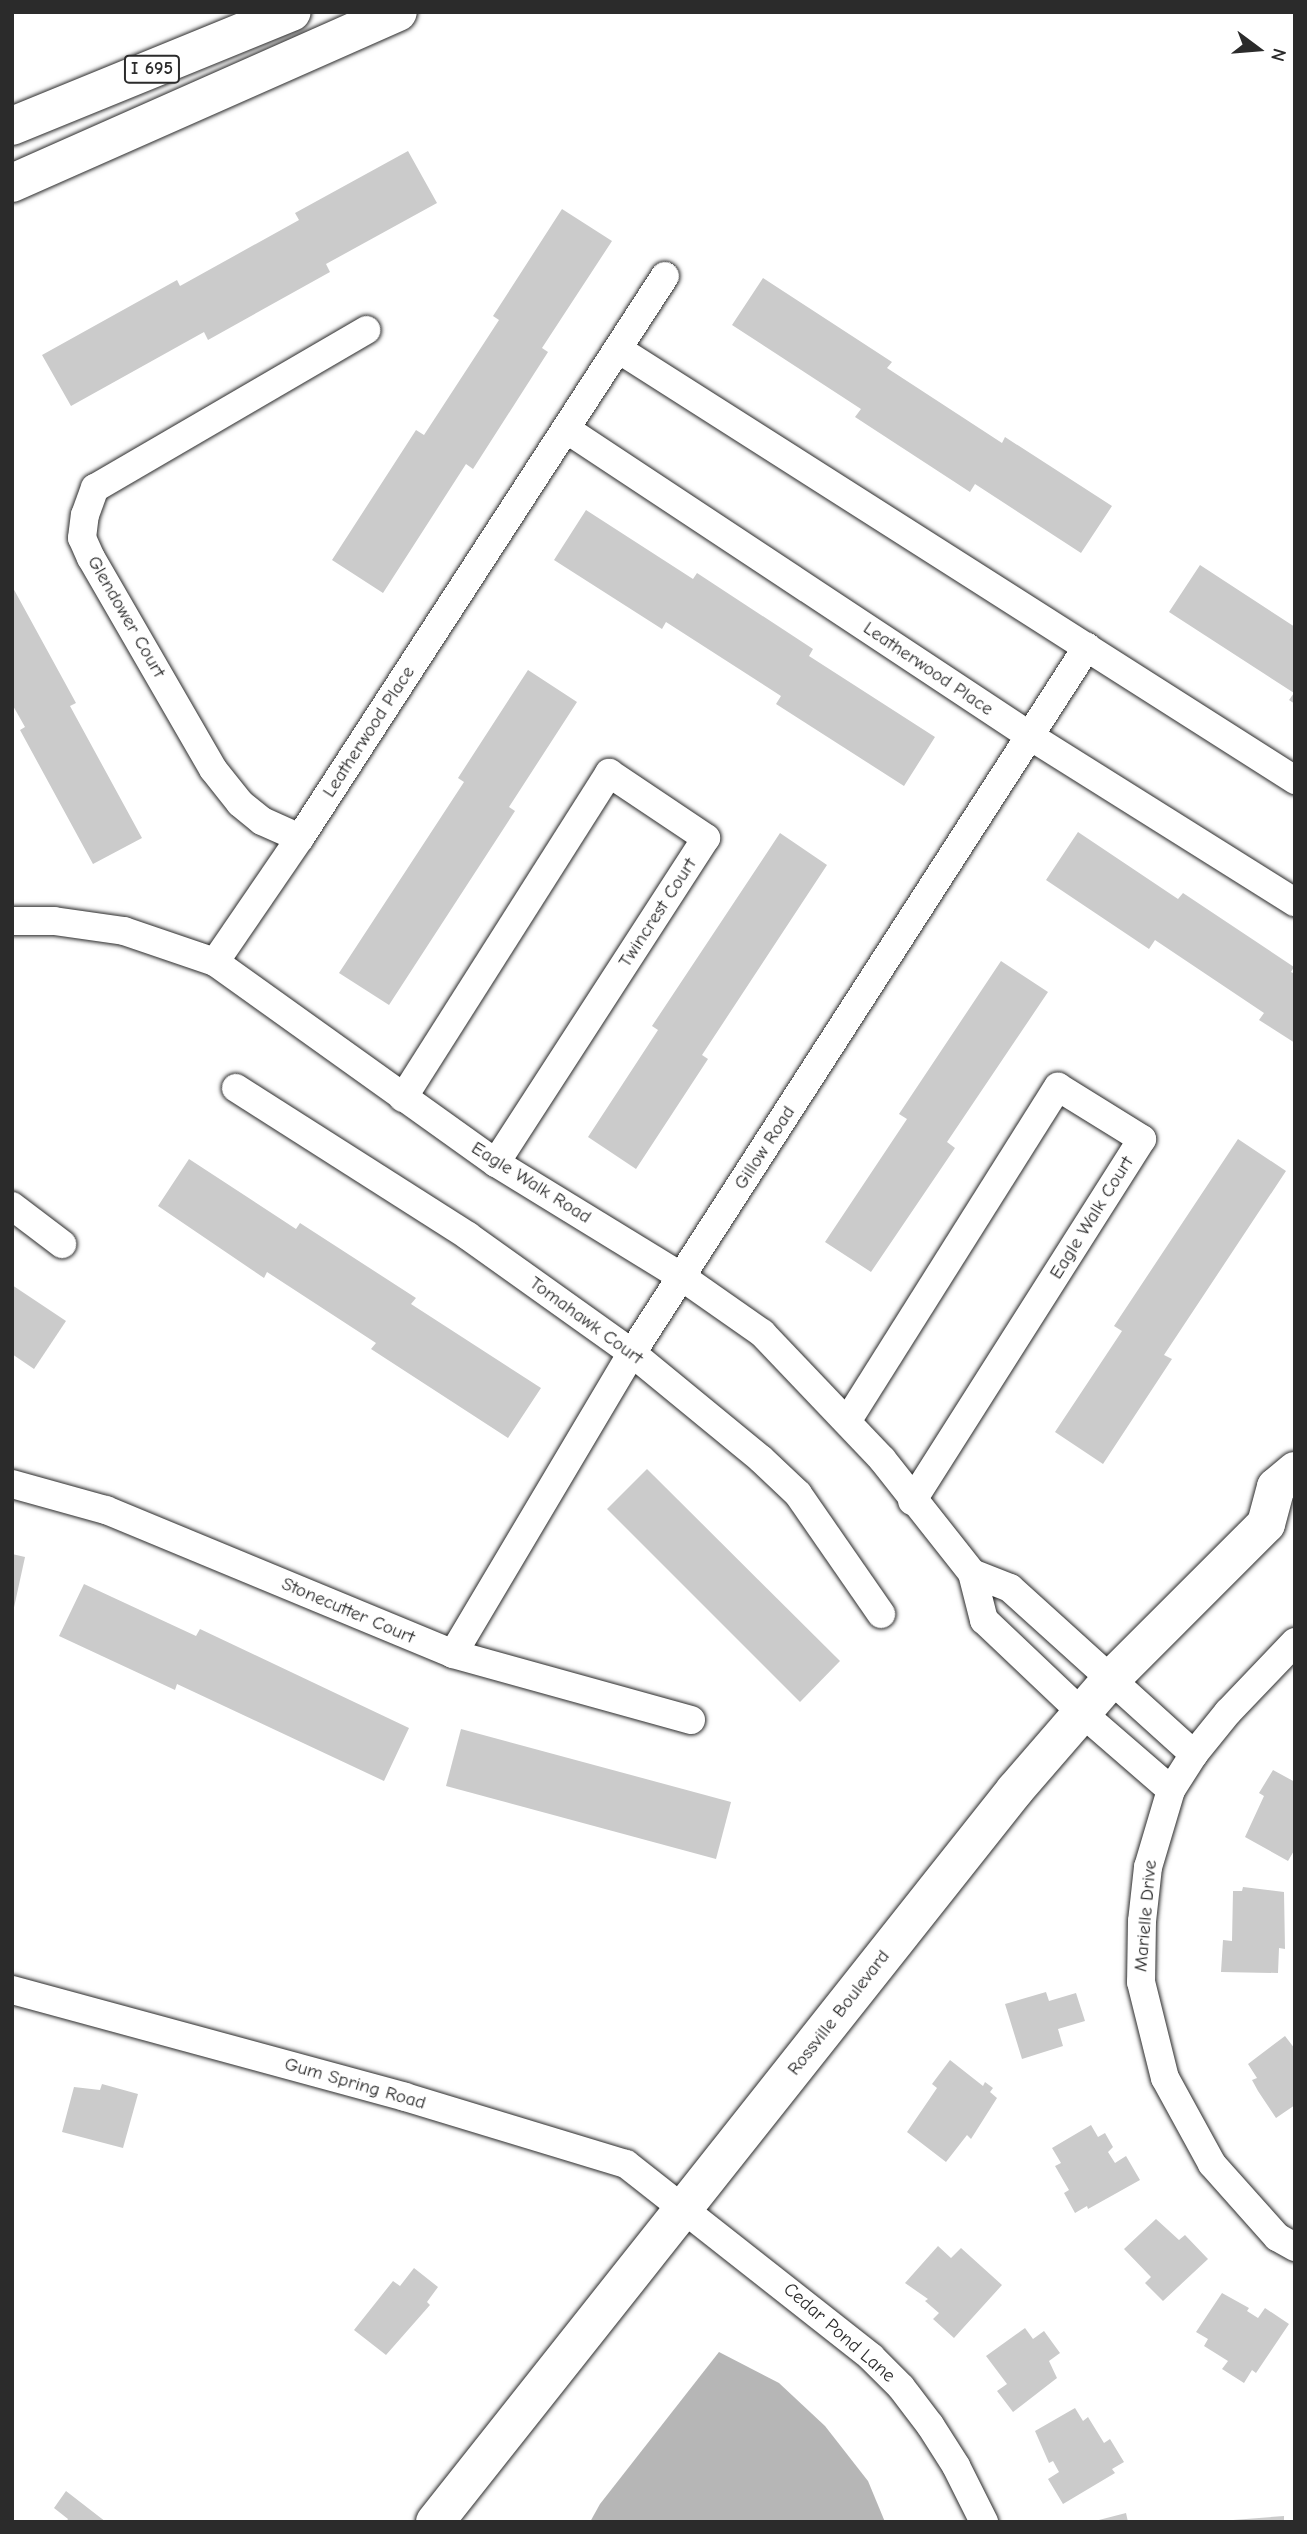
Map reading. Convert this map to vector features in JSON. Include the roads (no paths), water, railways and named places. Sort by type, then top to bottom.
[{"type":"main road","name":"I 695","points":[[12,127],[292,12]]},
{"type":"main road","points":[[12,183],[398,12]]},
{"type":"main road","name":"Rossville Boulevard","points":[[435,2522],[1015,1790],[1111,1679],[1280,1523],[1276,1487],[1295,1471]]},
{"type":"street","name":"Leatherwood Place","points":[[215,962],[300,838],[665,276]]},
{"type":"street","name":"Glendower Court","points":[[300,838],[262,821],[240,803],[213,769],[82,538],[85,515],[95,488],[366,330]]},
{"type":"street","points":[[618,349],[1295,780]]},
{"type":"street","name":"Leatherwood Place","points":[[566,429],[1030,736],[1295,902]]},
{"type":"street","name":"Gillow Road","points":[[453,1654],[632,1353],[1087,647]]},
{"type":"street","name":"Twincrest Court","points":[[403,1098],[609,773],[706,838],[496,1163]]},
{"type":"street","name":"Eagle Walk Road","points":[[12,921],[54,921],[124,931],[215,962],[496,1163],[682,1277],[762,1333],[848,1420],[972,1573],[984,1620],[1081,1713]]},
{"type":"street","name":"Eagle Walk Court","points":[[848,1420],[1058,1087],[1142,1139],[912,1501]]},
{"type":"street","name":"Tomahawk Court","points":[[236,1088],[468,1236],[632,1353],[761,1459],[797,1494],[881,1614]]},
{"type":"street","points":[[12,1206],[62,1244]]},
{"type":"street","name":"Stonecutter Court","points":[[12,1484],[106,1510],[453,1654],[691,1720]]},
{"type":"street","name":"Eagle Walk Road","points":[[972,1573],[1010,1588],[1111,1679]]},
{"type":"street","name":"Marielle Drive","points":[[1295,1642],[1228,1712],[1194,1754],[1171,1790],[1148,1867],[1142,1920],[1141,1982],[1165,2078],[1212,2164],[1277,2237],[1295,2247]]},
{"type":"street","points":[[1111,1679],[1194,1754]]},
{"type":"street","points":[[1081,1713],[1171,1790]]},
{"type":"street","name":"Gum Spring Road","points":[[12,1990],[405,2097],[626,2164],[685,2207]]},
{"type":"street","name":"Cedar Pond Lane","points":[[685,2207],[835,2326],[901,2387],[956,2466],[984,2522]]}]
